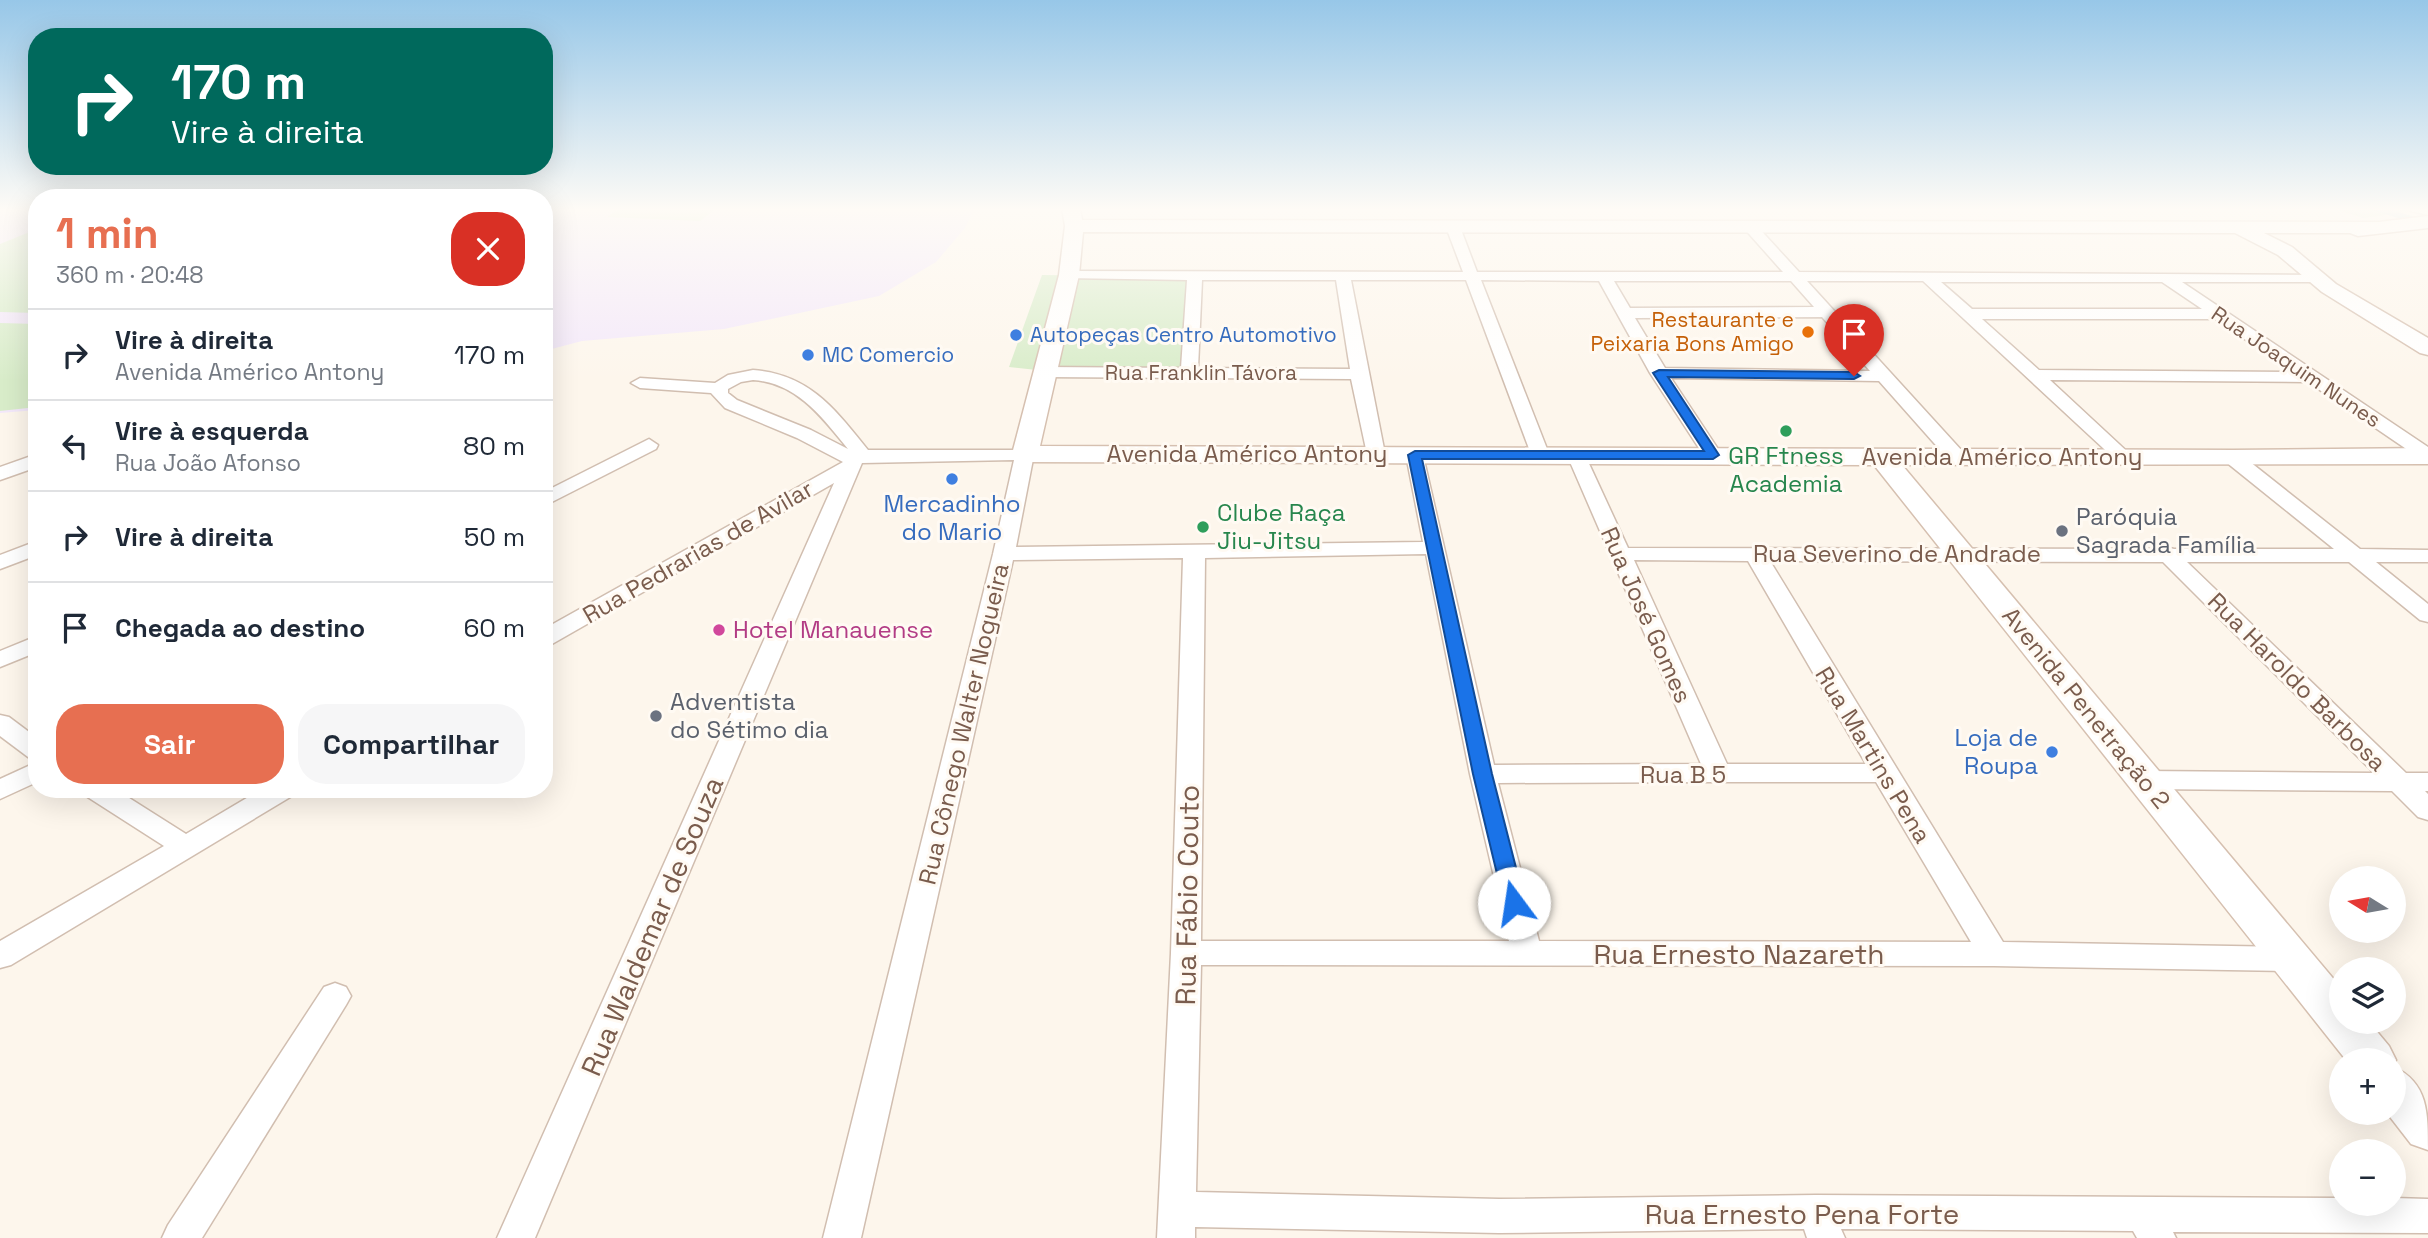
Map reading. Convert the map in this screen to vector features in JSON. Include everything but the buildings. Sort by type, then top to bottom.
[{"type":"street","name":"Rua Cônego Walter Nogueira","points":[[842,1238],[1070,266]]},
{"type":"street","points":[[1467,266],[1540,454]]},
{"type":"street","points":[[1785,266],[1956,456]]},
{"type":"street","points":[[2303,266],[2344,298],[2428,348]]},
{"type":"street","points":[[1069,275],[2317,278]]},
{"type":"street","points":[[1189,373],[1195,275]]},
{"type":"street","points":[[1343,276],[1359,374],[1376,454]]},
{"type":"street","points":[[1604,276],[1659,373],[1713,455]]},
{"type":"street","points":[[1926,276],[2124,457]]},
{"type":"street","name":"Rua Joaquim Nunes","points":[[2164,278],[2428,455]]},
{"type":"street","points":[[1624,313],[1826,312]]},
{"type":"street","points":[[1968,314],[2215,314]]},
{"type":"street","name":"Rua Franklin Távora","points":[[1044,372],[1359,374]]},
{"type":"street","points":[[1659,373],[1882,376]]},
{"type":"street","points":[[640,383],[719,388],[733,379],[748,375],[784,378],[800,388],[856,460]]},
{"type":"street","points":[[2037,375],[2311,377]]},
{"type":"street","points":[[719,388],[720,396],[731,404],[804,434],[856,460]]},
{"type":"street","points":[[553,495],[649,445]]},
{"type":"street","name":"Avenida Américo Antony","points":[[856,460],[1025,454],[2233,458],[2428,455]]},
{"type":"street","points":[[1415,455],[1482,774],[1527,955]]},
{"type":"street","name":"Rua José Gomes","points":[[1576,455],[1719,775]]},
{"type":"street","name":"Avenida Penetração 2","points":[[1882,457],[2329,1006]]},
{"type":"street","points":[[2233,458],[2428,615]]},
{"type":"street","name":"Rua Pedrarias de Avilar","points":[[553,634],[856,460]]},
{"type":"street","name":"Rua Waldemar de Souza","points":[[516,1238],[856,460]]},
{"type":"street","points":[[0,474],[28,463]]},
{"type":"street","points":[[1004,554],[1435,548]]},
{"type":"street","points":[[0,563],[28,551]]},
{"type":"street","name":"Rua Fábio Couto","points":[[1176,1223],[1186,953],[1194,552]]},
{"type":"street","name":"Rua Severino de Andrade","points":[[1618,554],[2166,553],[2428,556]]},
{"type":"street","name":"Rua Haroldo Barbosa","points":[[2166,553],[2428,810]]},
{"type":"street","name":"Rua Martins Pena","points":[[1755,554],[1884,774],[1994,954]]},
{"type":"street","points":[[0,660],[28,647]]},
{"type":"street","points":[[0,723],[28,744]]},
{"type":"street","name":"Rua B 5","points":[[1482,774],[1884,774]]},
{"type":"street","points":[[0,790],[28,776]]},
{"type":"street","points":[[2144,780],[2428,782]]},
{"type":"street","points":[[109,798],[184,846]]},
{"type":"street","points":[[0,956],[267,798]]},
{"type":"street","name":"Rua Ernesto Nazareth","points":[[1186,953],[1994,954],[2291,958]]},
{"type":"street","points":[[181,1238],[335,996]]},
{"type":"street","name":"Avenida Penetração 2","points":[[2352,1034],[2363,1048]]},
{"type":"street","points":[[2406,1102],[2428,1129]]},
{"type":"street","name":"Rua Ernesto Pena Forte","points":[[1176,1223],[1501,1227],[2150,1226],[2428,1216]]},
{"type":"shaded area","points":[[0,266],[28,266],[28,411],[0,413]]},
{"type":"shaded area","points":[[553,266],[930,266],[879,296],[724,329],[582,341],[553,349]]},
{"type":"green space","points":[[0,266],[28,266],[28,313],[0,312]]},
{"type":"green space","points":[[1042,275],[1191,277],[1182,371],[1037,370],[1009,367]]},
{"type":"green space","points":[[0,323],[28,324],[28,408],[0,411]]},
{"type":"place","name":"Restaurante e Peixaria Bons Amigo","points":[[1808,332]]},
{"type":"place","name":"Autopeças Centro Automotivo","points":[[1016,335]]},
{"type":"place","name":"MC Comercio","points":[[808,355]]},
{"type":"place","name":"GR Ftness Academia","points":[[1786,431]]},
{"type":"place","name":"Mercadinho do Mario","points":[[952,479]]},
{"type":"place","name":"Clube Raça Jiu-Jitsu","points":[[1203,527]]},
{"type":"place","name":"Paróquia Sagrada Família","points":[[2062,531]]},
{"type":"place","name":"Hotel Manauense","points":[[719,630]]},
{"type":"place","name":"Adventista do Sétimo dia","points":[[656,716]]},
{"type":"place","name":"Loja de Roupa","points":[[2052,752]]},
{"type":"route","points":[[1514,903],[1482,774],[1415,455],[1713,455],[1659,373],[1854,376]]}]
